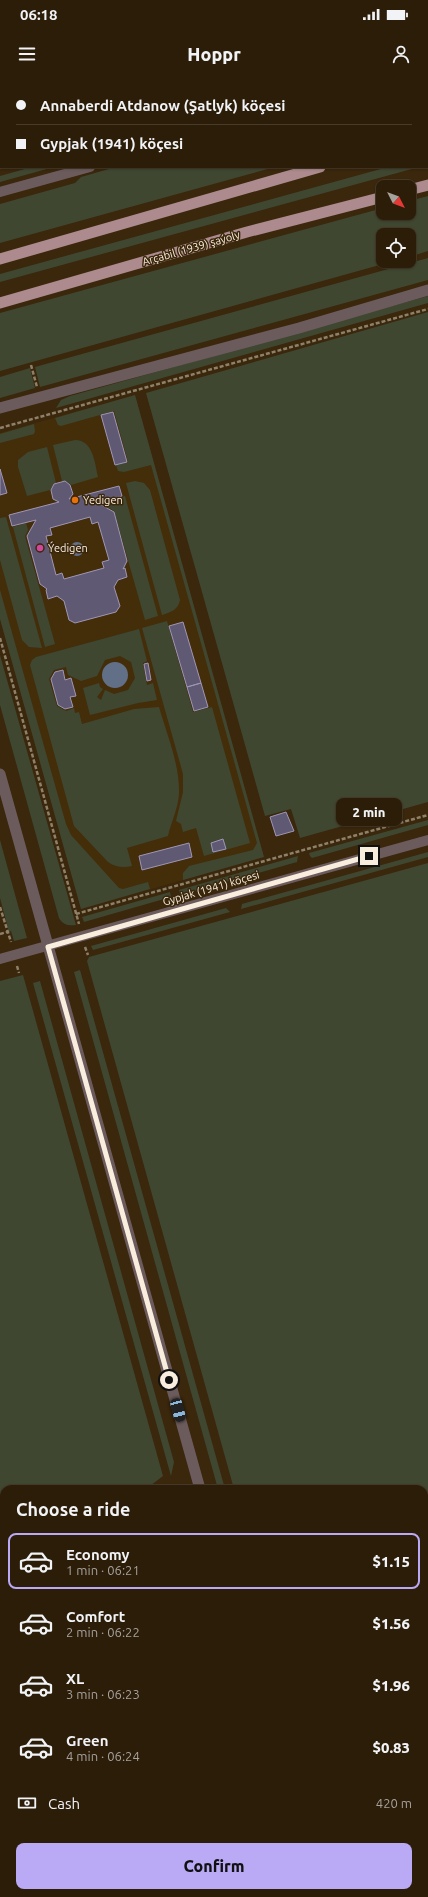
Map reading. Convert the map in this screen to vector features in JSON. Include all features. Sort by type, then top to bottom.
[{"type":"main road","points":[[0,259],[317,168]]},
{"type":"main road","points":[[416,188],[428,185]]},
{"type":"main road","name":"Arçabil (1939) şaýoly","points":[[0,303],[247,232],[376,199]]},
{"type":"street","points":[[0,192],[86,168]]},
{"type":"street","points":[[0,408],[40,396],[299,328],[428,290]]},
{"type":"street","points":[[0,774],[196,1485]]},
{"type":"street","name":"Gypjak (1941) köçesi","points":[[0,959],[48,947],[428,840]]},
{"type":"path","points":[[0,428],[428,309]]},
{"type":"path","points":[[31,365],[40,396]]},
{"type":"path","points":[[0,638],[79,924]]},
{"type":"path","points":[[76,914],[428,815]]},
{"type":"path","points":[[0,907],[10,942]]},
{"type":"path","points":[[0,934],[7,932]]},
{"type":"path","points":[[86,947],[88,954]]},
{"type":"path","points":[[17,966],[19,973]]},
{"type":"shaded area","points":[[135,395],[264,857],[81,909],[0,619],[0,433]]},
{"type":"green space","points":[[28,168],[50,168],[0,182],[0,176]]},
{"type":"green space","points":[[112,168],[271,168],[0,243],[0,204],[75,183],[81,177]]},
{"type":"green space","points":[[384,168],[415,168],[0,282],[0,274]]},
{"type":"green space","points":[[428,196],[428,251],[416,255],[416,228],[376,228],[376,266],[0,371],[0,313],[376,210],[376,220],[416,220],[416,199]]},
{"type":"green space","points":[[428,258],[428,280],[40,387],[35,367],[392,268],[416,268],[416,261]]},
{"type":"green space","points":[[428,296],[428,303],[56,408],[61,400],[70,396]]},
{"type":"green space","points":[[428,312],[428,802],[300,838],[291,809],[265,816],[146,393]]},
{"type":"green space","points":[[30,368],[35,388],[0,398],[0,377]]},
{"type":"green space","points":[[135,395],[264,857],[183,880],[183,873],[189,866],[253,850],[257,843],[151,465],[124,472],[118,471],[116,465],[128,462],[114,411],[61,426],[58,425],[55,418]]},
{"type":"green space","points":[[34,424],[34,434],[0,443],[0,434]]},
{"type":"green space","points":[[75,440],[81,441],[89,448],[94,459],[98,477],[71,485],[65,481],[62,481],[53,445]]},
{"type":"green space","points":[[47,447],[56,483],[50,490],[27,496],[18,467],[18,460],[28,452]]},
{"type":"green space","points":[[135,481],[144,483],[150,490],[180,600],[176,608],[171,612],[162,615],[126,483]]},
{"type":"green space","points":[[125,496],[158,616],[145,620],[114,511],[103,503]]},
{"type":"green space","points":[[6,517],[42,648],[29,647],[22,640],[0,560],[0,518]]},
{"type":"green space","points":[[26,523],[28,530],[25,536],[55,644],[45,647],[13,527]]},
{"type":"green space","points":[[0,590],[66,824],[71,835],[119,888],[123,889],[148,882],[150,889],[81,909],[0,619]]},
{"type":"green space","points":[[167,621],[193,712],[212,707],[250,843],[204,856],[196,828],[183,832],[181,824],[176,821],[183,792],[183,774],[142,628]]},
{"type":"green space","points":[[139,629],[147,661],[143,663],[147,685],[153,683],[157,700],[138,703],[90,715],[83,688],[99,683],[100,687],[103,689],[97,697],[101,700],[105,690],[114,694],[128,690],[135,678],[131,662],[120,656],[105,660],[97,676],[81,681],[68,675],[66,667],[54,670],[49,679],[57,706],[66,711],[74,708],[75,713],[79,712],[82,724],[134,709],[159,707],[175,761],[179,783],[177,805],[168,836],[127,848],[132,866],[122,867],[108,862],[74,826],[30,665],[32,660],[36,657]]},
{"type":"green space","points":[[0,655],[76,925],[66,924],[59,918],[0,705]]},
{"type":"green space","points":[[428,820],[428,825],[312,858],[309,853]]},
{"type":"green space","points":[[0,840],[27,938],[14,941],[11,931],[9,932],[0,898]]},
{"type":"green space","points":[[428,852],[428,857],[241,909],[242,904]]},
{"type":"green space","points":[[298,856],[297,862],[180,895],[179,890]]},
{"type":"green space","points":[[428,863],[428,1485],[233,1485],[87,961],[89,957]]},
{"type":"green space","points":[[170,892],[171,897],[84,922],[82,917]]},
{"type":"green space","points":[[226,908],[230,912],[93,950],[91,946]]},
{"type":"green space","points":[[80,970],[224,1485],[217,1485],[74,972]]},
{"type":"green space","points":[[23,975],[163,1476],[151,1485],[0,1485],[0,981]]},
{"type":"green space","points":[[40,981],[174,1462],[171,1476],[33,983]]},
{"type":"water","points":[[74,542],[80,542],[84,546],[84,552],[80,556],[74,556],[70,552],[70,546]]},
{"type":"water","points":[[115,662],[124,666],[128,675],[124,684],[115,688],[106,684],[102,675],[106,666]]},
{"type":"building","points":[[113,412],[127,462],[115,465],[101,415]]},
{"type":"building","points":[[0,469],[7,493],[0,495]]},
{"type":"building","name":"Ýedigen","points":[[65,481],[70,485],[73,494],[69,499],[119,486],[122,496],[98,503],[114,512],[127,561],[123,569],[125,568],[127,577],[118,580],[114,587],[120,606],[116,612],[75,623],[69,620],[64,601],[57,596],[48,599],[47,589],[40,584],[27,536],[36,520],[12,526],[9,515],[59,502],[53,499],[51,490],[54,484]],"holes":[[[90,517],[92,524],[98,522],[109,560],[102,562],[104,568],[64,579],[62,573],[56,575],[46,536],[52,535],[50,528]]]},
{"type":"building","points":[[183,622],[201,683],[187,687],[169,626]]},
{"type":"building","points":[[148,663],[151,680],[147,681],[144,664]]},
{"type":"building","points":[[63,670],[65,680],[71,678],[76,696],[70,697],[73,707],[65,709],[58,705],[51,679],[55,672]]},
{"type":"building","points":[[201,683],[208,707],[194,711],[187,687]]},
{"type":"building","points":[[286,812],[294,831],[276,836],[270,817]]},
{"type":"building","points":[[223,839],[226,849],[213,852],[211,843]]},
{"type":"building","points":[[189,843],[192,857],[142,870],[139,856]]},
{"type":"place","name":"Yedigen","points":[[75,500]]},
{"type":"place","name":"Ýedigen","points":[[40,548]]},
{"type":"route","points":[[169,1380],[48,947],[369,856]]}]
